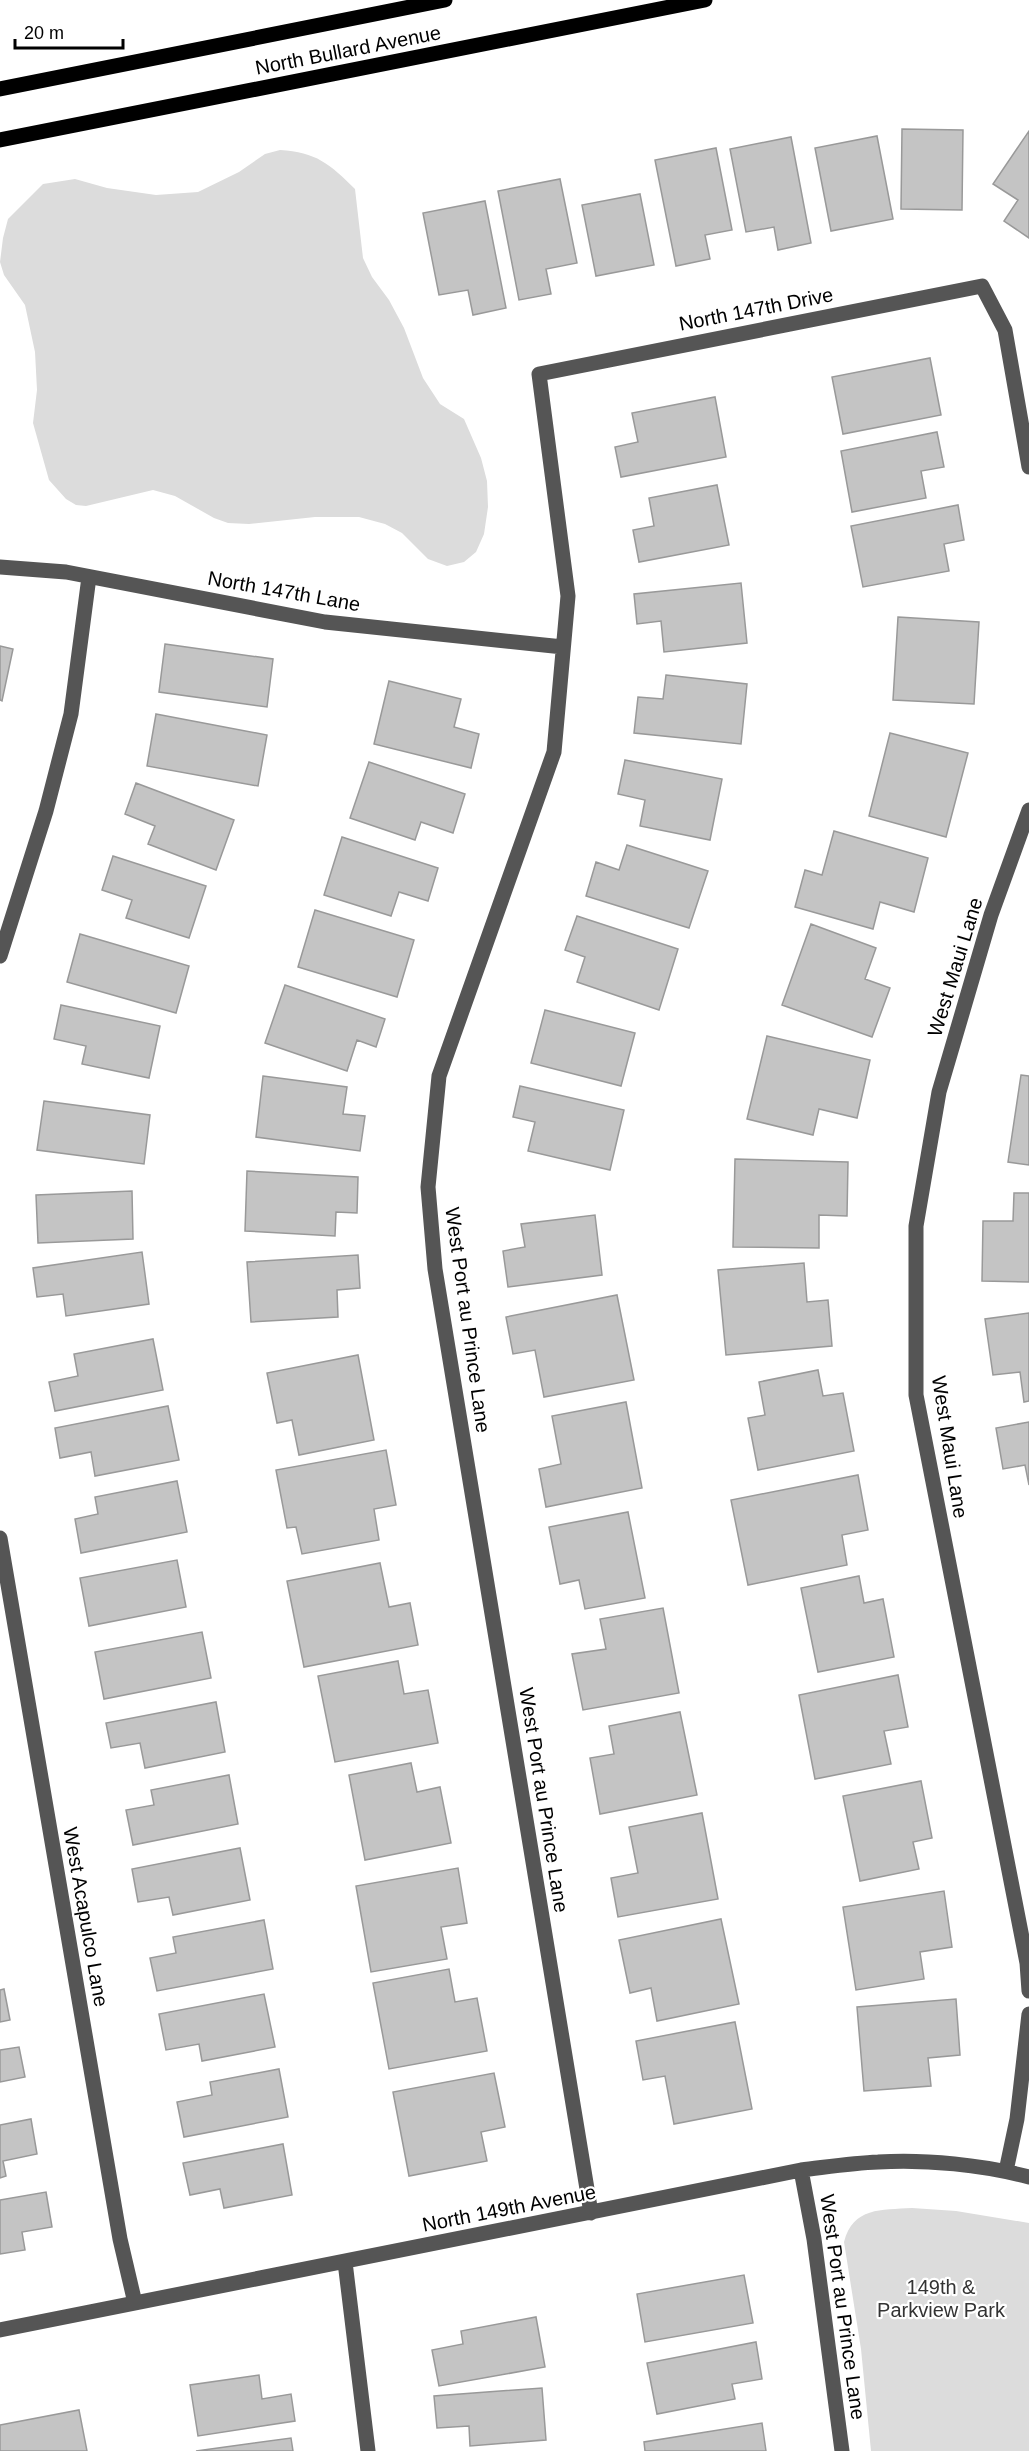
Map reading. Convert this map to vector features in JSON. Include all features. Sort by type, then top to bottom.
[{"type":"main road","name":"North Bullard Avenue","points":[[0,89],[445,0]]},
{"type":"main road","name":"North Bullard Avenue","points":[[0,140],[705,0]]},
{"type":"street","name":"North 147th Drive","points":[[539,374],[982,286],[1005,330],[1029,467]]},
{"type":"street","name":"West Port au Prince Lane","points":[[539,374],[568,596],[554,752],[439,1076],[428,1187],[435,1269],[591,2213]]},
{"type":"street","name":"North 147th Lane","points":[[0,567],[89,577],[325,622],[563,647]]},
{"type":"street","points":[[0,956],[46,811],[72,714],[89,577]]},
{"type":"street","name":"West Maui Lane","points":[[1029,810],[991,915],[939,1092],[916,1226],[916,1395],[1022,1903],[1029,1990]]},
{"type":"street","name":"West Acapulco Lane","points":[[0,1538],[120,2239],[135,2303]]},
{"type":"street","points":[[1006,2171],[1017,2120],[1029,2014]]},
{"type":"street","name":"North 149th Avenue","points":[[0,2330],[801,2170],[879,2162],[919,2162],[1006,2171],[1029,2177]]},
{"type":"street","name":"West Port au Prince Lane","points":[[801,2170],[814,2239],[842,2451]]},
{"type":"street","points":[[345,2262],[368,2451]]},
{"type":"green space","points":[[280,150],[303,153],[322,161],[355,189],[363,258],[372,277],[389,300],[404,328],[423,378],[440,404],[464,419],[481,458],[487,481],[488,507],[484,534],[476,552],[464,562],[447,566],[428,559],[402,533],[385,524],[359,517],[315,517],[249,524],[228,523],[214,518],[175,496],[153,490],[86,506],[76,505],[66,499],[49,480],[33,423],[37,390],[35,352],[25,305],[4,275],[0,262],[8,219],[43,184],[75,179],[107,188],[156,195],[198,192],[239,172],[265,154]]},
{"type":"green space","name":"149th & Parkview Park","points":[[912,2208],[956,2211],[1029,2223],[1029,2451],[871,2451],[861,2349],[844,2242],[848,2231],[861,2216],[879,2210]]},
{"type":"building","points":[[902,129],[963,130],[962,210],[901,209]]},
{"type":"building","points":[[1029,131],[1029,238],[1004,221],[1018,200],[993,184]]},
{"type":"building","points":[[877,136],[893,219],[831,231],[815,148]]},
{"type":"building","points":[[791,137],[811,243],[778,250],[774,227],[746,232],[730,149]]},
{"type":"building","points":[[716,148],[732,230],[705,235],[710,259],[676,266],[655,160]]},
{"type":"building","points":[[560,179],[577,263],[546,269],[551,294],[519,300],[498,191]]},
{"type":"building","points":[[640,194],[654,265],[596,276],[582,205]]},
{"type":"building","points":[[485,201],[506,308],[473,315],[468,290],[439,295],[423,213]]},
{"type":"building","points":[[930,358],[941,415],[843,434],[832,377]]},
{"type":"building","points":[[715,397],[726,457],[621,477],[615,447],[638,442],[632,413]]},
{"type":"building","points":[[937,432],[944,467],[921,471],[926,498],[852,512],[841,451]]},
{"type":"building","points":[[717,485],[729,545],[639,562],[633,530],[654,526],[649,498]]},
{"type":"building","points":[[958,505],[964,540],[944,544],[949,571],[863,587],[851,526]]},
{"type":"building","points":[[741,583],[747,643],[664,652],[661,621],[637,624],[634,594]]},
{"type":"building","points":[[898,617],[979,622],[974,704],[893,700]]},
{"type":"building","points":[[165,644],[273,659],[267,707],[159,692]]},
{"type":"building","points":[[0,646],[13,649],[2,701],[0,700]]},
{"type":"building","points":[[666,675],[747,684],[741,744],[634,733],[638,697],[663,699]]},
{"type":"building","points":[[389,681],[461,699],[454,727],[479,734],[471,768],[374,744]]},
{"type":"building","points":[[156,714],[267,735],[258,786],[147,766]]},
{"type":"building","points":[[890,733],[968,753],[946,837],[869,816]]},
{"type":"building","points":[[625,760],[722,779],[710,840],[640,826],[645,800],[618,794]]},
{"type":"building","points":[[369,762],[465,794],[453,833],[421,822],[415,840],[350,818]]},
{"type":"building","points":[[136,783],[234,820],[216,870],[148,844],[155,826],[125,814]]},
{"type":"building","points":[[834,831],[928,858],[914,912],[880,902],[873,929],[795,907],[805,870],[822,875]]},
{"type":"building","points":[[342,837],[438,868],[428,901],[399,892],[391,916],[324,895]]},
{"type":"building","points":[[627,845],[708,871],[689,928],[586,896],[596,862],[619,870]]},
{"type":"building","points":[[113,856],[206,886],[189,938],[126,918],[132,900],[102,890]]},
{"type":"building","points":[[315,910],[414,940],[397,997],[298,967]]},
{"type":"building","points":[[577,916],[678,949],[659,1010],[577,982],[585,957],[565,950]]},
{"type":"building","points":[[811,924],[876,948],[865,979],[890,988],[872,1037],[782,1005]]},
{"type":"building","points":[[80,934],[189,966],[176,1013],[67,982]]},
{"type":"building","points":[[285,985],[385,1019],[376,1047],[357,1040],[347,1071],[265,1043]]},
{"type":"building","points":[[61,1005],[160,1026],[149,1078],[82,1064],[86,1046],[54,1039]]},
{"type":"building","points":[[545,1010],[635,1033],[621,1086],[531,1063]]},
{"type":"building","points":[[767,1036],[870,1060],[857,1118],[819,1109],[813,1135],[747,1119]]},
{"type":"building","points":[[1021,1075],[1029,1076],[1029,1165],[1008,1162]]},
{"type":"building","points":[[263,1076],[347,1087],[343,1114],[365,1116],[360,1151],[256,1137]]},
{"type":"building","points":[[520,1086],[624,1110],[610,1170],[528,1151],[535,1122],[513,1117]]},
{"type":"building","points":[[44,1101],[150,1115],[144,1164],[37,1150]]},
{"type":"building","points":[[735,1159],[848,1162],[847,1216],[819,1215],[819,1248],[733,1247]]},
{"type":"building","points":[[247,1171],[358,1177],[357,1213],[336,1212],[335,1236],[245,1231]]},
{"type":"building","points":[[132,1191],[133,1239],[38,1243],[36,1195]]},
{"type":"building","points":[[1014,1193],[1029,1193],[1029,1282],[982,1281],[983,1221],[1013,1221]]},
{"type":"building","points":[[595,1215],[602,1275],[508,1287],[503,1251],[525,1247],[521,1224]]},
{"type":"building","points":[[142,1252],[149,1304],[66,1316],[63,1294],[37,1297],[33,1268]]},
{"type":"building","points":[[358,1255],[360,1288],[337,1290],[338,1317],[251,1322],[247,1262]]},
{"type":"building","points":[[804,1263],[807,1302],[828,1300],[832,1346],[726,1355],[718,1270]]},
{"type":"building","points":[[617,1295],[634,1380],[544,1397],[535,1350],[513,1354],[506,1317]]},
{"type":"building","points":[[1029,1313],[1029,1401],[1024,1402],[1020,1372],[993,1375],[985,1319]]},
{"type":"building","points":[[153,1339],[163,1390],[55,1411],[49,1382],[78,1376],[74,1354]]},
{"type":"building","points":[[358,1355],[374,1440],[299,1455],[292,1420],[277,1423],[267,1373]]},
{"type":"building","points":[[818,1370],[823,1396],[843,1393],[854,1451],[758,1470],[748,1418],[765,1415],[759,1382]]},
{"type":"building","points":[[626,1402],[642,1488],[546,1507],[539,1469],[561,1464],[552,1416]]},
{"type":"building","points":[[168,1406],[179,1460],[95,1476],[91,1452],[60,1458],[55,1428]]},
{"type":"building","points":[[1029,1422],[1029,1485],[1025,1465],[1003,1469],[996,1428]]},
{"type":"building","points":[[386,1450],[396,1505],[374,1509],[379,1540],[302,1554],[296,1527],[287,1528],[276,1470]]},
{"type":"building","points":[[858,1475],[868,1530],[842,1535],[847,1565],[748,1585],[731,1500]]},
{"type":"building","points":[[177,1481],[187,1532],[81,1553],[75,1519],[98,1514],[95,1497]]},
{"type":"building","points":[[628,1512],[645,1598],[585,1609],[579,1580],[560,1584],[549,1527]]},
{"type":"building","points":[[177,1560],[186,1607],[89,1626],[80,1578]]},
{"type":"building","points":[[380,1563],[389,1607],[410,1603],[418,1645],[304,1667],[287,1581]]},
{"type":"building","points":[[859,1576],[864,1603],[883,1599],[894,1657],[818,1672],[801,1588]]},
{"type":"building","points":[[663,1608],[679,1693],[583,1710],[572,1654],[606,1649],[600,1619]]},
{"type":"building","points":[[202,1632],[211,1678],[104,1699],[95,1652]]},
{"type":"building","points":[[398,1661],[404,1694],[428,1690],[438,1743],[335,1762],[318,1676]]},
{"type":"building","points":[[898,1675],[908,1727],[884,1731],[891,1764],[815,1779],[799,1695]]},
{"type":"building","points":[[216,1702],[225,1752],[145,1768],[140,1743],[111,1748],[106,1723]]},
{"type":"building","points":[[680,1712],[697,1795],[600,1814],[590,1758],[614,1754],[609,1726]]},
{"type":"building","points":[[411,1763],[417,1792],[440,1787],[451,1843],[365,1860],[349,1775]]},
{"type":"building","points":[[229,1775],[238,1824],[133,1845],[126,1810],[154,1805],[151,1790]]},
{"type":"building","points":[[921,1781],[932,1838],[913,1842],[919,1869],[860,1881],[843,1796]]},
{"type":"building","points":[[702,1813],[718,1899],[618,1917],[611,1878],[638,1873],[629,1827]]},
{"type":"building","points":[[240,1848],[250,1900],[173,1915],[169,1897],[138,1902],[132,1869]]},
{"type":"building","points":[[458,1868],[467,1923],[441,1927],[447,1959],[371,1972],[356,1886]]},
{"type":"building","points":[[944,1891],[952,1947],[920,1952],[924,1979],[856,1990],[843,1907]]},
{"type":"building","points":[[721,1919],[739,2004],[657,2021],[651,1988],[630,1993],[619,1940]]},
{"type":"building","points":[[264,1920],[273,1969],[157,1991],[150,1958],[176,1953],[173,1937]]},
{"type":"building","points":[[449,1969],[455,2002],[477,1998],[487,2051],[389,2069],[373,1983]]},
{"type":"building","points":[[4,1989],[10,2020],[0,2022],[0,1990]]},
{"type":"building","points":[[264,1994],[275,2047],[202,2061],[199,2044],[166,2050],[159,2014]]},
{"type":"building","points":[[956,1999],[960,2055],[928,2058],[931,2086],[864,2091],[857,2007]]},
{"type":"building","points":[[735,2022],[752,2109],[674,2124],[665,2076],[643,2080],[636,2041]]},
{"type":"building","points":[[19,2047],[25,2077],[0,2082],[0,2050]]},
{"type":"building","points":[[279,2069],[288,2117],[184,2137],[177,2102],[212,2095],[210,2082]]},
{"type":"building","points":[[494,2073],[505,2127],[481,2132],[487,2161],[409,2176],[393,2092]]},
{"type":"building","points":[[31,2119],[37,2154],[3,2161],[6,2176],[0,2178],[0,2125]]},
{"type":"building","points":[[283,2144],[292,2195],[224,2208],[220,2189],[190,2195],[183,2163]]},
{"type":"building","points":[[46,2192],[52,2227],[22,2232],[25,2250],[0,2254],[0,2200]]},
{"type":"building","points":[[744,2275],[753,2323],[645,2342],[637,2294]]},
{"type":"building","points":[[536,2317],[545,2367],[439,2386],[432,2350],[463,2344],[461,2331]]},
{"type":"building","points":[[756,2342],[762,2379],[732,2384],[735,2399],[657,2414],[647,2363]]},
{"type":"building","points":[[259,2375],[262,2399],[291,2394],[295,2421],[198,2436],[190,2385]]},
{"type":"building","points":[[542,2388],[546,2440],[470,2446],[469,2426],[437,2428],[434,2396]]},
{"type":"building","points":[[79,2410],[87,2451],[0,2451],[0,2425]]},
{"type":"building","points":[[762,2423],[766,2451],[645,2451],[644,2442]]},
{"type":"building","points":[[291,2438],[293,2451],[196,2451]]}]
